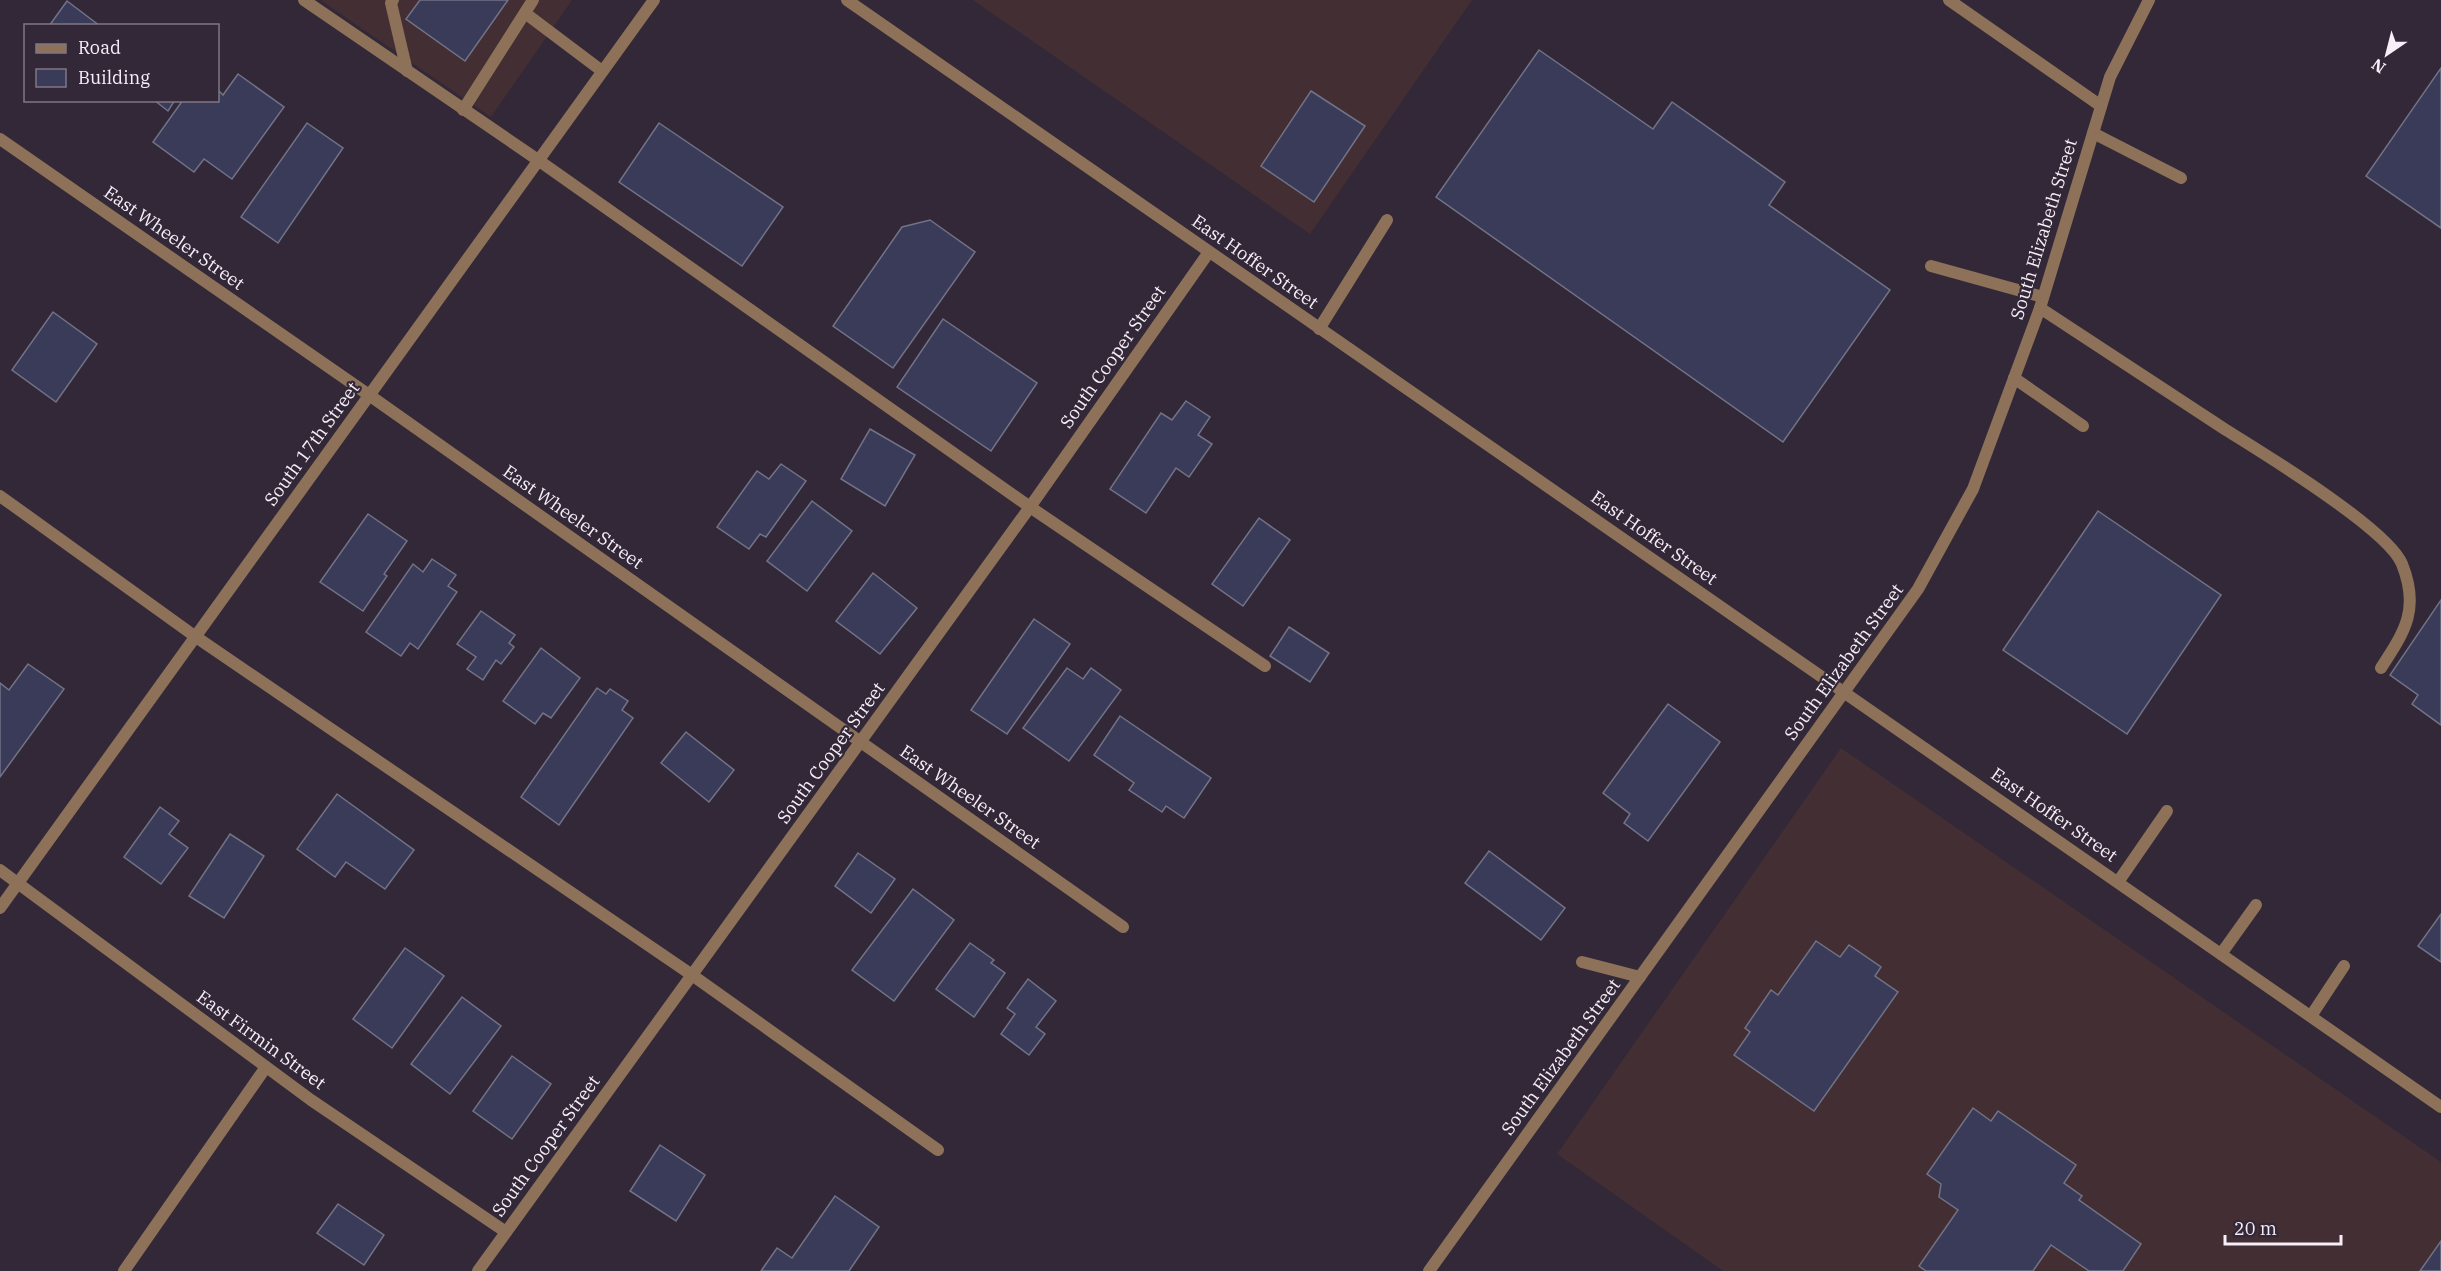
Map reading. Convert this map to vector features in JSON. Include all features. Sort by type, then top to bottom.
[{"type":"street","points":[[304,0],[538,160],[1030,507],[1265,666]]},
{"type":"street","points":[[393,0],[391,3],[407,71]]},
{"type":"street","points":[[463,110],[533,0]]},
{"type":"street","name":"South 17th Street","points":[[0,909],[654,0]]},
{"type":"street","name":"East Hoffer Street","points":[[847,0],[2441,1107]]},
{"type":"street","points":[[1949,0],[2101,106]]},
{"type":"street","name":"South Elizabeth Street","points":[[1429,1271],[1918,589],[1973,489],[2042,302],[2110,77],[2149,0]]},
{"type":"street","points":[[525,13],[602,71]]},
{"type":"street","points":[[2093,133],[2181,178]]},
{"type":"street","name":"East Wheeler Street","points":[[0,139],[369,395],[1123,927]]},
{"type":"street","points":[[1319,329],[1387,220]]},
{"type":"street","name":"South Cooper Street","points":[[478,1271],[1030,507],[1209,252]]},
{"type":"street","points":[[1931,266],[2042,302],[2298,476],[2373,530],[2401,561],[2411,595],[2404,633],[2380,668]]},
{"type":"street","points":[[2014,378],[2083,426]]},
{"type":"street","points":[[0,496],[196,637],[692,975],[938,1150]]},
{"type":"street","points":[[2118,882],[2167,811]]},
{"type":"street","name":"East Firmin Street","points":[[0,870],[311,1100],[506,1232]]},
{"type":"street","points":[[2222,954],[2256,905]]},
{"type":"street","points":[[1582,962],[1640,977]]},
{"type":"street","points":[[2311,1016],[2344,966]]},
{"type":"street","points":[[124,1271],[266,1067]]},
{"type":"shaded area","points":[[320,0],[572,0],[491,117]]},
{"type":"shaded area","points":[[973,0],[1472,0],[1310,234]]},
{"type":"shaded area","points":[[1841,748],[2441,1162],[2441,1271],[1723,1271],[1557,1154]]},
{"type":"building","points":[[420,0],[508,0],[465,61],[406,19]]},
{"type":"building","points":[[67,1],[97,24],[50,24]]},
{"type":"building","points":[[1539,50],[1653,129],[1672,102],[1785,182],[1769,205],[1890,290],[1783,442],[1436,197]]},
{"type":"building","points":[[2441,68],[2441,228],[2366,176]]},
{"type":"building","points":[[238,74],[284,107],[232,179],[204,159],[194,172],[153,142],[182,102],[219,102],[219,91],[223,95]]},
{"type":"building","points":[[1311,91],[1365,126],[1314,202],[1261,166]]},
{"type":"building","points":[[157,102],[174,102],[168,111]]},
{"type":"building","points":[[307,123],[343,148],[278,243],[241,217]]},
{"type":"building","points":[[659,123],[783,207],[742,266],[619,182]]},
{"type":"building","points":[[930,220],[975,252],[893,368],[833,326],[902,227]]},
{"type":"building","points":[[53,312],[97,344],[56,402],[12,370]]},
{"type":"building","points":[[943,319],[1037,383],[991,451],[897,387]]},
{"type":"building","points":[[1186,401],[1210,417],[1198,435],[1212,444],[1189,477],[1176,468],[1146,513],[1110,489],[1161,413],[1172,420]]},
{"type":"building","points":[[870,429],[915,455],[885,506],[841,479]]},
{"type":"building","points":[[781,464],[806,481],[766,537],[760,534],[749,549],[717,527],[757,471],[769,479]]},
{"type":"building","points":[[812,501],[852,531],[807,591],[767,561]]},
{"type":"building","points":[[2098,511],[2221,595],[2127,734],[2003,650]]},
{"type":"building","points":[[368,514],[407,541],[384,574],[387,576],[363,611],[320,582]]},
{"type":"building","points":[[1259,518],[1290,540],[1243,606],[1212,584]]},
{"type":"building","points":[[432,559],[456,575],[448,586],[457,592],[418,649],[410,643],[401,656],[366,632],[413,564],[423,572]]},
{"type":"building","points":[[873,573],[917,608],[880,654],[836,621]]},
{"type":"building","points":[[2441,600],[2441,725],[2412,704],[2418,695],[2390,675]]},
{"type":"building","points":[[481,611],[515,635],[509,643],[514,647],[501,664],[496,660],[483,680],[467,669],[476,657],[457,644]]},
{"type":"building","points":[[1034,619],[1070,644],[1007,734],[971,710]]},
{"type":"building","points":[[1289,627],[1329,653],[1310,682],[1270,656]]},
{"type":"building","points":[[541,648],[580,678],[551,718],[543,713],[535,724],[503,701]]},
{"type":"building","points":[[28,664],[64,689],[0,777],[0,683],[9,690]]},
{"type":"building","points":[[1067,668],[1083,679],[1091,668],[1121,690],[1069,761],[1023,728]]},
{"type":"building","points":[[597,688],[606,694],[610,689],[628,701],[622,710],[633,718],[559,825],[521,797]]},
{"type":"building","points":[[1668,704],[1720,742],[1648,841],[1624,823],[1630,814],[1603,793]]},
{"type":"building","points":[[1120,716],[1211,778],[1184,818],[1166,806],[1162,812],[1129,790],[1134,783],[1094,755]]},
{"type":"building","points":[[686,732],[734,770],[709,802],[661,763]]},
{"type":"building","points":[[337,794],[414,850],[385,889],[346,862],[335,877],[297,849]]},
{"type":"building","points":[[160,807],[179,821],[169,834],[188,848],[161,884],[124,857]]},
{"type":"building","points":[[230,834],[264,856],[224,918],[189,896]]},
{"type":"building","points":[[1489,851],[1565,908],[1541,940],[1465,883]]},
{"type":"building","points":[[858,853],[895,879],[871,913],[835,886]]},
{"type":"building","points":[[913,889],[954,920],[894,1001],[852,970]]},
{"type":"building","points":[[2441,914],[2441,962],[2418,946]]},
{"type":"building","points":[[1816,941],[1840,957],[1849,945],[1881,967],[1875,976],[1898,992],[1814,1111],[1734,1055],[1750,1032],[1745,1028],[1771,990],[1778,995]]},
{"type":"building","points":[[970,943],[994,960],[991,963],[1005,973],[974,1017],[936,989]]},
{"type":"building","points":[[405,948],[444,976],[392,1048],[353,1019]]},
{"type":"building","points":[[1028,979],[1056,1001],[1036,1027],[1045,1034],[1029,1055],[1001,1034],[1015,1014],[1007,1008]]},
{"type":"building","points":[[462,997],[501,1026],[450,1094],[411,1064]]},
{"type":"building","points":[[512,1056],[551,1084],[512,1139],[473,1111]]},
{"type":"building","points":[[1973,1108],[1991,1121],[1998,1111],[2076,1165],[2064,1183],[2082,1196],[2079,1200],[2141,1244],[2123,1271],[2089,1271],[2051,1245],[2033,1271],[1926,1271],[1919,1266],[1958,1210],[1939,1197],[1941,1184],[1927,1174]]},
{"type":"building","points":[[660,1145],[705,1175],[676,1221],[630,1191]]},
{"type":"building","points":[[835,1196],[879,1227],[849,1271],[761,1271],[777,1248],[792,1258]]},
{"type":"building","points":[[338,1204],[384,1235],[364,1265],[317,1233]]},
{"type":"building","points":[[2441,1241],[2441,1271],[2420,1271]]}]
